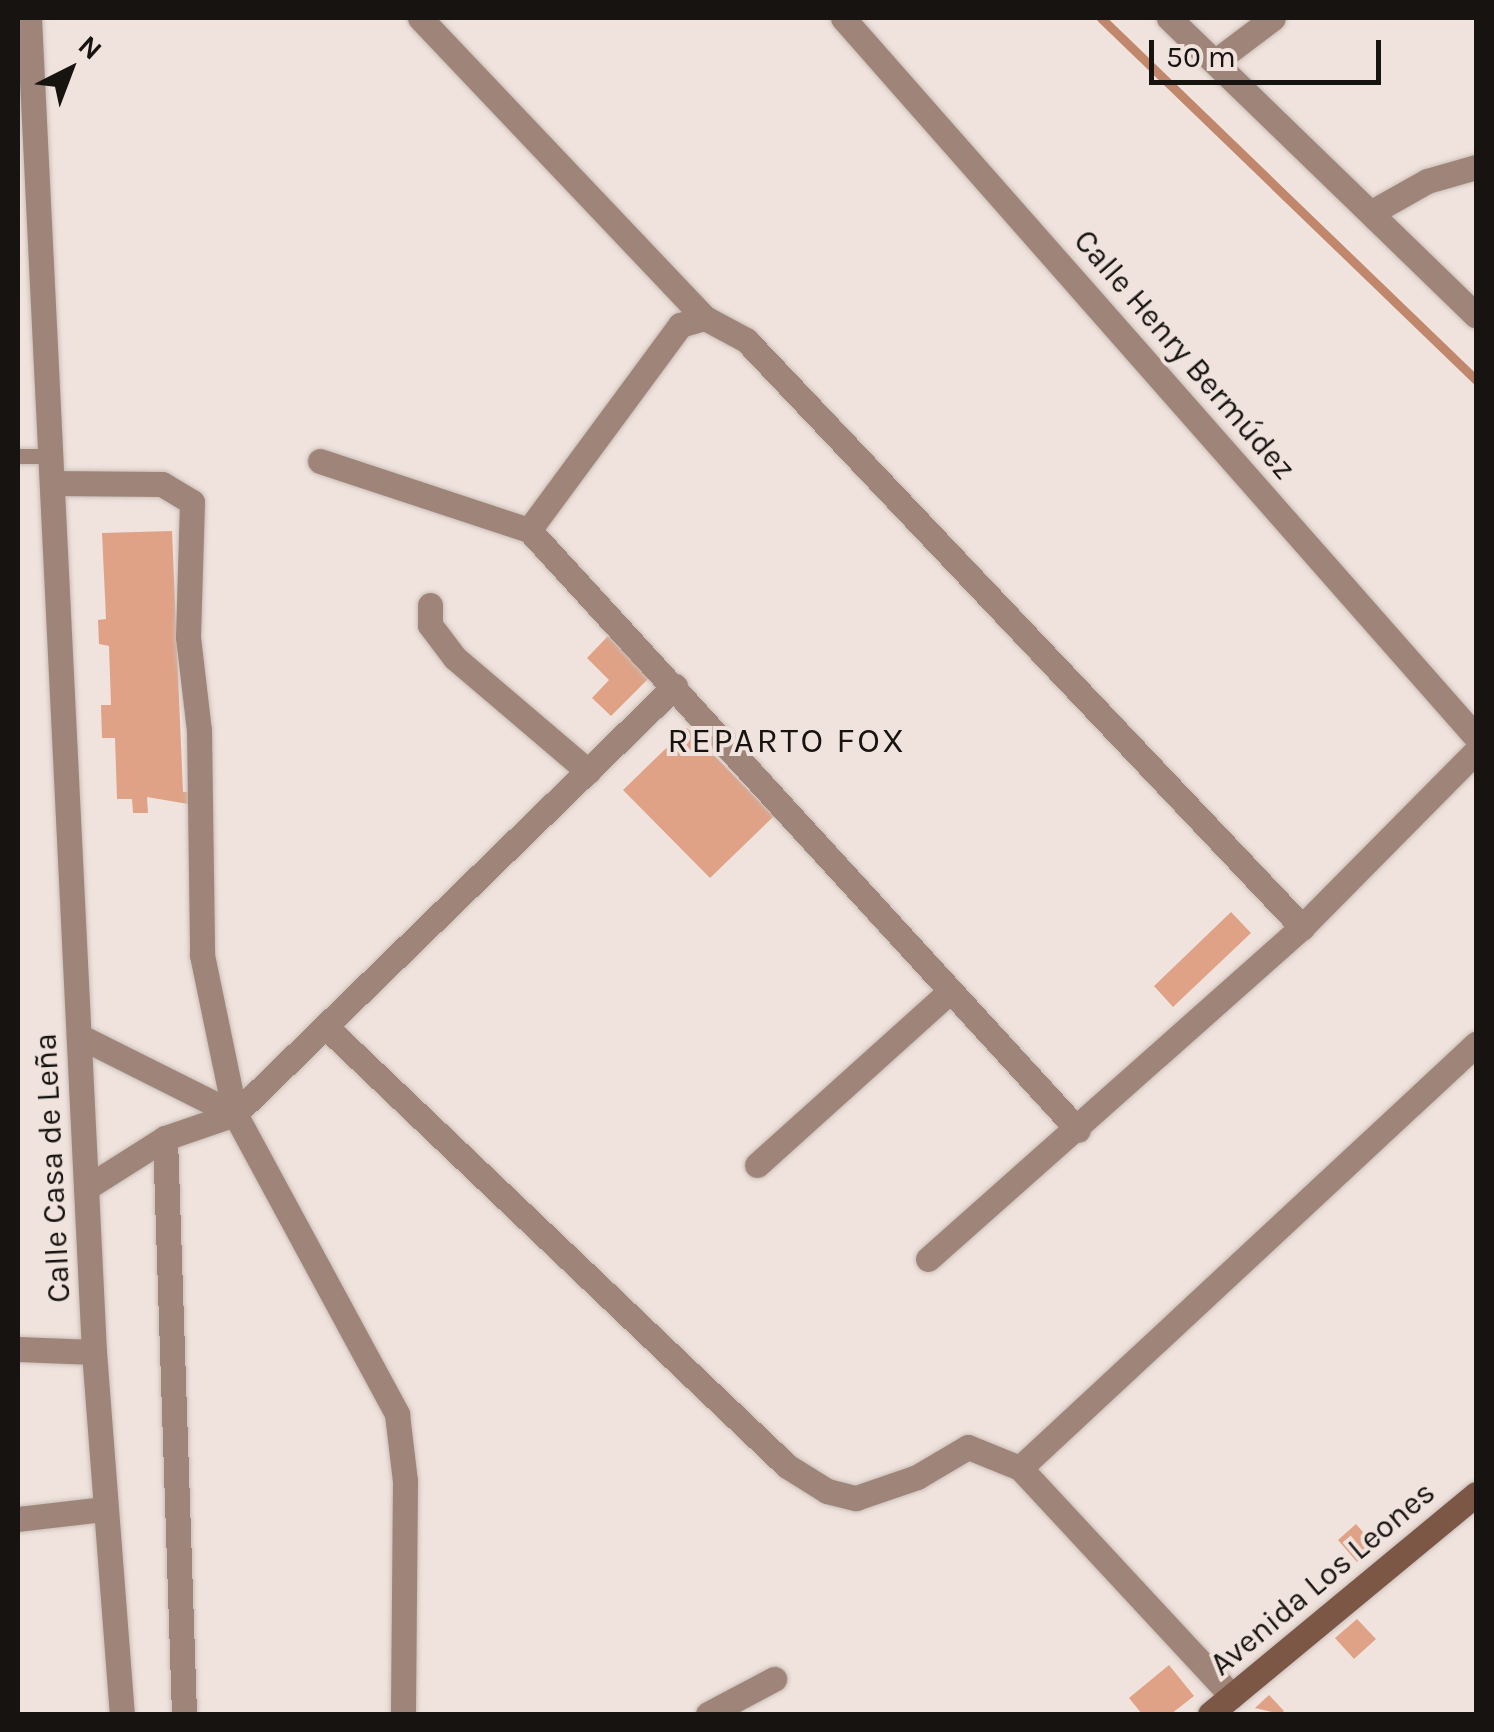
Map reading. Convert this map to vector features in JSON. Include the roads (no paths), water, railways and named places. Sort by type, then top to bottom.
[{"type":"street","name":"Calle Casa de Leña","points":[[29,18],[94,1352],[122,1714]]},
{"type":"street","points":[[420,18],[705,318],[746,340],[1302,928]]},
{"type":"street","name":"Calle Henry Bermúdez","points":[[842,18],[1476,736]]},
{"type":"street","points":[[1169,18],[1476,315]]},
{"type":"street","points":[[1216,61],[1273,18]]},
{"type":"street","points":[[1372,212],[1428,181],[1476,167]]},
{"type":"street","points":[[529,530],[680,325],[705,318]]},
{"type":"street","points":[[320,461],[529,530],[1078,1130]]},
{"type":"street","points":[[52,483],[162,484],[192,502],[188,637],[199,730],[202,955],[235,1114],[397,1414],[406,1481],[403,1714]]},
{"type":"street","points":[[430,605],[430,625],[455,658],[588,771]]},
{"type":"street","points":[[86,1188],[165,1138],[235,1114],[675,686]]},
{"type":"street","points":[[928,1259],[1302,928],[1476,752]]},
{"type":"street","points":[[757,1165],[950,992]]},
{"type":"street","points":[[325,1026],[566,1264],[787,1466],[827,1491],[856,1498],[917,1477],[968,1446],[1020,1468],[1232,1696]]},
{"type":"street","points":[[79,1036],[235,1114]]},
{"type":"street","points":[[1020,1468],[1476,1044]]},
{"type":"street","points":[[165,1138],[184,1714]]},
{"type":"street","points":[[18,1349],[94,1352]]},
{"type":"street","name":"Avenida Los Leones","points":[[1210,1714],[1474,1501]]},
{"type":"street","points":[[18,1520],[105,1509]]},
{"type":"street","points":[[708,1714],[774,1679]]},
{"type":"lane","points":[[18,456],[50,456]]},
{"type":"waterway","points":[[1101,18],[1476,380]]},
{"type":"district","name":"REPARTO FOX","points":[[787,741]]}]
